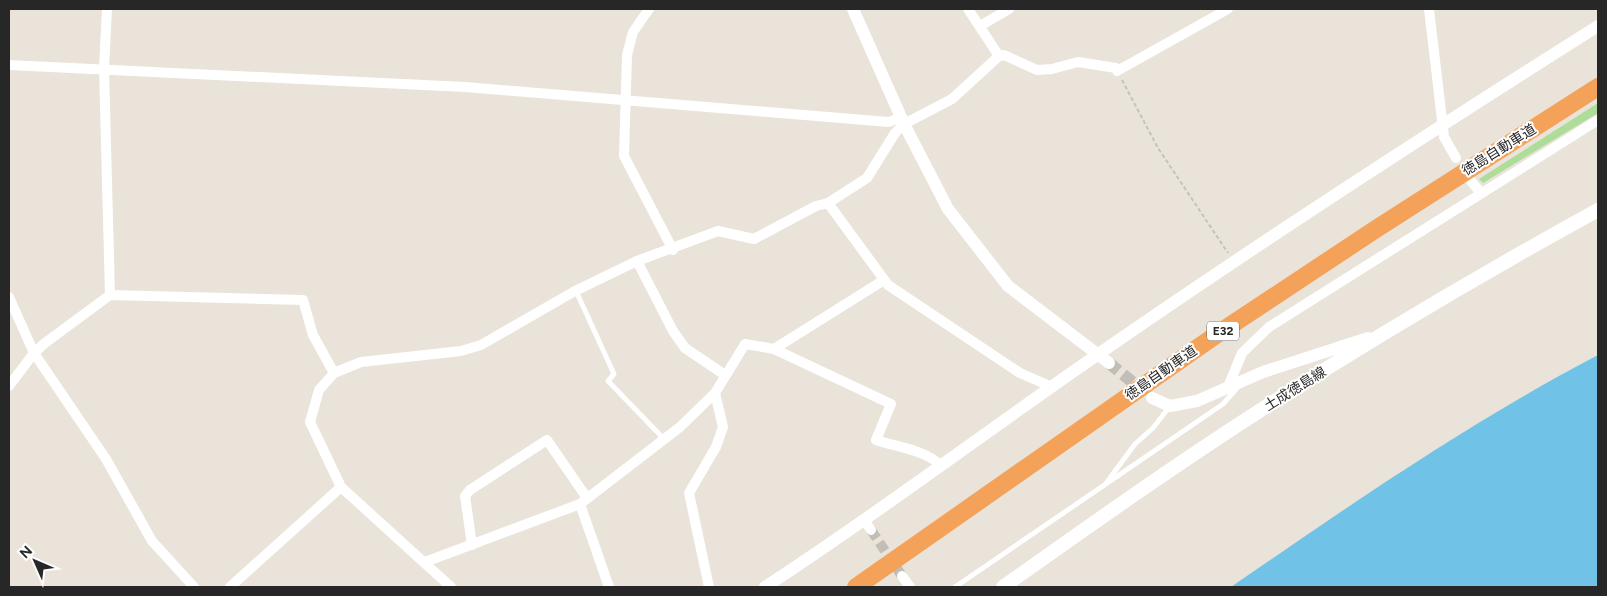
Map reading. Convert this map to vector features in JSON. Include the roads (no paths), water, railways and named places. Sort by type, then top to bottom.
[{"type":"highway","name":"徳島自動車道","points":[[856,587],[1208,341],[1376,229],[1598,87]]},
{"type":"main road","name":"土成徳島線","points":[[1003,587],[1263,408],[1490,270],[1598,210]]},
{"type":"street","points":[[107,9],[104,68],[110,295]]},
{"type":"street","points":[[649,9],[633,32],[627,55],[624,156],[672,250]]},
{"type":"street","points":[[853,9],[903,121],[948,209],[1008,286],[1109,363]]},
{"type":"street","points":[[968,9],[998,56]]},
{"type":"street","points":[[980,26],[1009,9]]},
{"type":"street","points":[[9,65],[104,68],[465,87],[625,102],[889,122],[903,121],[952,99],[998,56],[1004,55],[1037,70],[1052,69],[1078,62],[1116,68],[1117,71],[1228,9]]},
{"type":"street","points":[[1429,9],[1442,126],[1444,137],[1456,158]]},
{"type":"street","points":[[765,587],[867,525],[940,466],[1234,262],[1598,26]]},
{"type":"street","points":[[1228,387],[1242,353],[1269,327],[1480,192],[1598,120]]},
{"type":"street","points":[[451,587],[340,487],[310,422],[319,390],[334,373],[360,362],[461,351],[481,345],[575,291],[637,262],[718,231],[754,239],[816,206],[828,203],[867,178],[903,121]]},
{"type":"street","points":[[1471,181],[1480,192]]},
{"type":"street","points":[[828,203],[884,280],[903,296],[1020,373],[1052,387]]},
{"type":"street","points":[[637,262],[672,331],[685,348],[725,375]]},
{"type":"street","points":[[774,350],[884,280]]},
{"type":"street","points":[[9,386],[34,353],[110,295],[303,300],[313,335],[334,373]]},
{"type":"street","points":[[9,297],[34,353],[106,459],[152,542],[194,587]]},
{"type":"street","points":[[1152,398],[1170,406],[1198,401],[1244,380],[1387,331]]},
{"type":"street","points":[[425,562],[584,501],[664,440],[715,393],[745,344],[751,343],[774,350],[891,404],[876,440],[902,449],[908,448],[935,460],[940,466]]},
{"type":"street","points":[[709,587],[690,493],[716,447],[723,427],[715,393]]},
{"type":"street","points":[[472,544],[465,496],[470,490],[547,440],[584,501],[609,587]]},
{"type":"street","points":[[230,587],[340,487]]},
{"type":"street","points":[[902,576],[910,587]]},
{"type":"lane","points":[[575,291],[614,374],[608,381],[664,440]]},
{"type":"lane","points":[[955,587],[1223,404],[1244,380]]},
{"type":"lane","points":[[1104,486],[1136,444],[1153,428],[1170,406]]},
{"type":"water","points":[[1598,355],[1598,587],[1231,587],[1411,465],[1503,408]]},
{"type":"tunnel","points":[[1109,363],[1146,393]]},
{"type":"tunnel","points":[[871,530],[902,576]]}]
